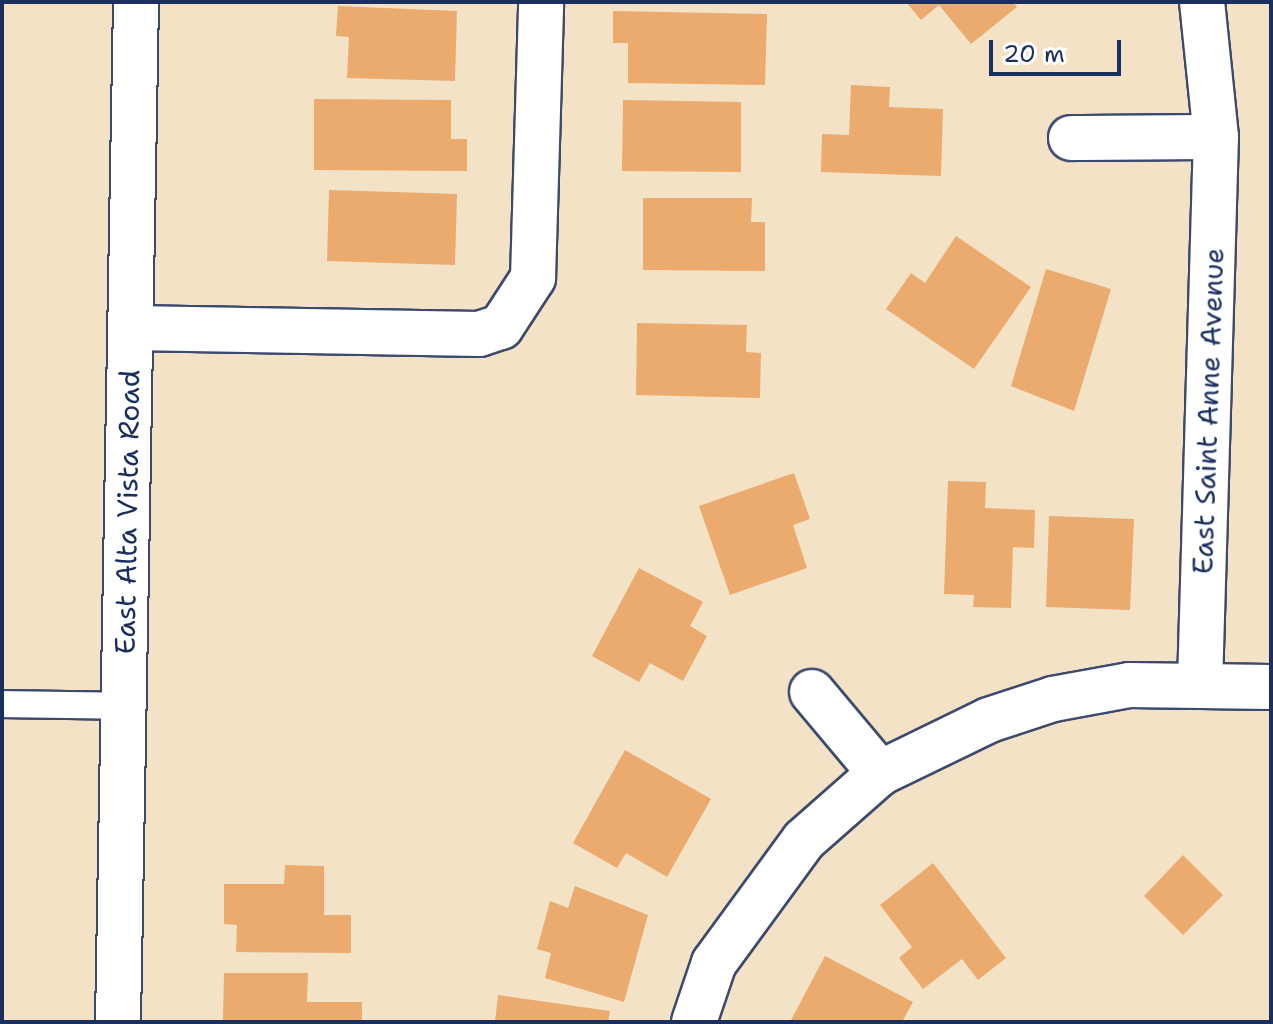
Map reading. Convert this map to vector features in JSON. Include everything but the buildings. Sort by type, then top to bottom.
[{"type":"street","name":"East Alta Vista Road","points":[[118,1022],[136,2]]},
{"type":"street","points":[[131,328],[479,334],[501,327],[533,278],[541,2]]},
{"type":"street","name":"East Saint Anne Avenue","points":[[1200,685],[1216,137],[1202,2]]},
{"type":"street","points":[[1071,138],[1216,137]]},
{"type":"street","points":[[694,1022],[714,963],[804,840],[880,773],[989,720],[1053,699],[1129,685],[1271,687]]},
{"type":"street","points":[[812,692],[880,773]]},
{"type":"lane","points":[[2,704],[124,706]]}]
